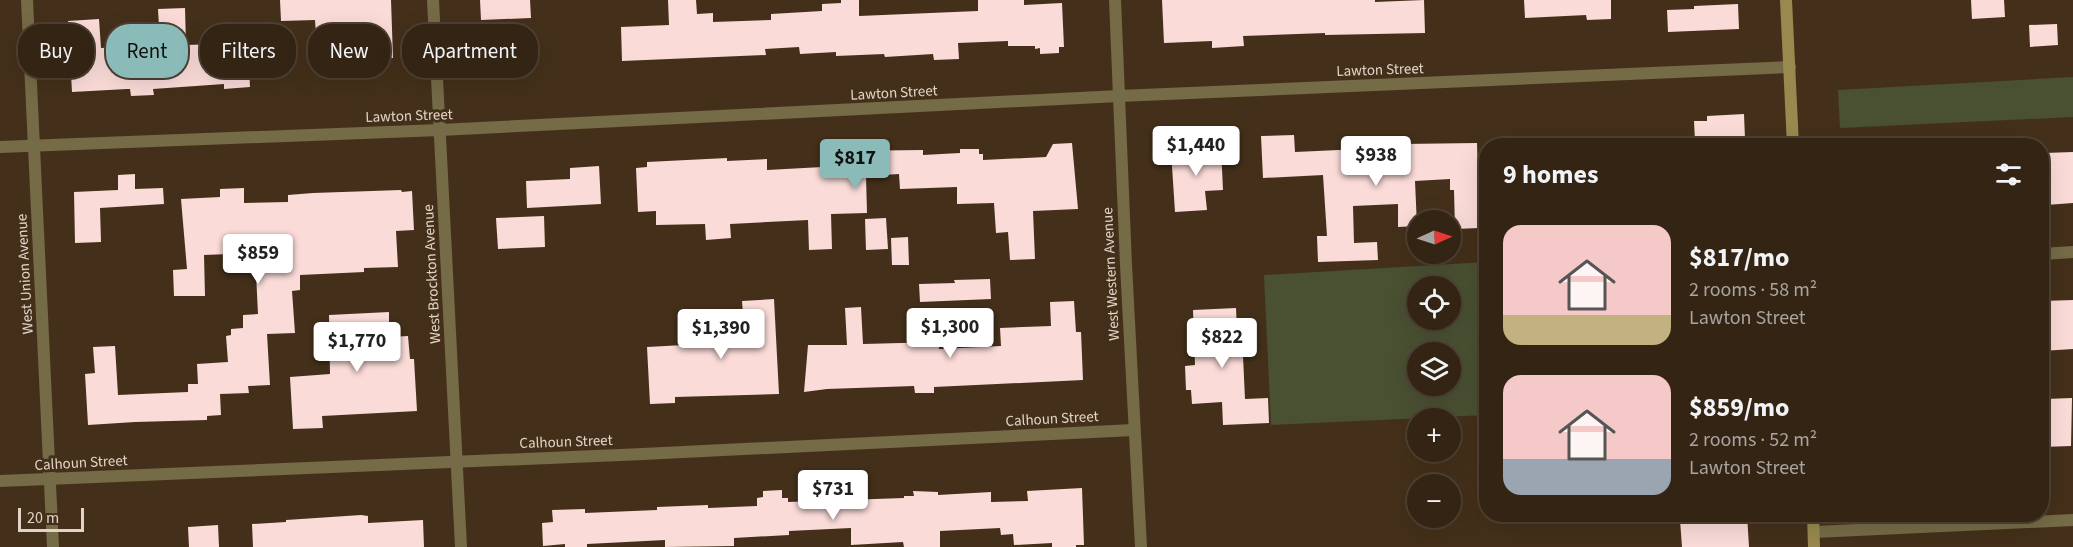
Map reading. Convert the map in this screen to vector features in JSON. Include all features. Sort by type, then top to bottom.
[{"type":"main road","points":[[1786,0],[1793,138]]},
{"type":"main road","points":[[1813,522],[1814,547]]},
{"type":"street","name":"West Union Avenue","points":[[27,0],[53,547]]},
{"type":"street","name":"West Brockton Avenue","points":[[433,0],[461,547]]},
{"type":"street","name":"West Western Avenue","points":[[1115,0],[1141,547]]},
{"type":"street","name":"Lawton Street","points":[[0,147],[440,130],[1119,96],[1790,68]]},
{"type":"street","points":[[2049,254],[2073,252]]},
{"type":"street","name":"Calhoun Street","points":[[0,482],[1134,430]]},
{"type":"street","points":[[2049,521],[2073,520]]},
{"type":"street","points":[[1814,532],[2030,522]]},
{"type":"green space","points":[[2073,77],[2073,117],[1840,128],[1838,90]]},
{"type":"green space","points":[[1479,262],[1479,415],[1461,416],[1461,408],[1407,408],[1407,419],[1271,425],[1264,275]]},
{"type":"building","points":[[280,0],[391,0],[393,58],[390,58],[390,24],[315,24],[315,20],[281,21]]},
{"type":"building","points":[[480,0],[530,0],[531,18],[481,20]]},
{"type":"building","points":[[668,0],[696,0],[697,14],[713,13],[713,22],[771,20],[771,14],[822,11],[822,4],[841,3],[841,0],[859,0],[859,16],[978,11],[978,0],[1024,0],[1024,5],[1062,3],[1064,47],[1059,47],[1059,53],[1040,54],[1040,48],[1008,46],[1008,41],[958,43],[959,59],[934,60],[933,54],[885,57],[884,54],[836,56],[836,52],[800,54],[799,47],[765,49],[766,55],[622,61],[621,27],[669,25]]},
{"type":"building","points":[[1162,0],[1375,0],[1375,2],[1424,0],[1425,33],[1243,36],[1244,46],[1212,48],[1212,41],[1164,43]]},
{"type":"building","points":[[1524,0],[1611,0],[1611,19],[1587,20],[1586,15],[1525,18]]},
{"type":"building","points":[[1971,0],[2004,0],[2005,17],[1972,19]]},
{"type":"building","points":[[1738,4],[1739,29],[1668,32],[1667,10]]},
{"type":"building","points":[[185,8],[185,24],[159,24],[158,9]]},
{"type":"building","points":[[99,19],[101,48],[106,48],[106,78],[188,78],[188,45],[200,45],[200,78],[250,78],[250,87],[224,89],[224,84],[153,89],[154,95],[131,96],[130,89],[72,92],[71,78],[94,78],[94,24],[68,24],[68,21]]},
{"type":"building","points":[[2057,24],[2058,45],[2030,47],[2029,25]]},
{"type":"building","points":[[1744,114],[1745,138],[1695,138],[1694,121],[1707,121],[1707,116]]},
{"type":"building","points":[[1294,135],[1295,152],[1361,149],[1362,167],[1404,165],[1403,144],[1477,143],[1479,228],[1461,229],[1461,210],[1455,210],[1454,190],[1450,190],[1450,179],[1415,181],[1416,210],[1407,210],[1407,227],[1398,227],[1398,204],[1353,206],[1354,243],[1377,242],[1378,260],[1318,262],[1317,236],[1327,236],[1323,175],[1263,178],[1261,136]]},
{"type":"building","points":[[1072,143],[1078,209],[1033,211],[1035,259],[1010,260],[1008,232],[996,233],[994,203],[957,204],[957,187],[900,189],[899,174],[866,176],[867,213],[831,214],[832,249],[809,250],[808,220],[730,224],[731,238],[706,240],[705,224],[656,225],[656,211],[638,212],[636,168],[647,167],[647,162],[727,158],[727,161],[767,159],[767,170],[841,166],[840,151],[923,150],[923,155],[960,153],[960,149],[979,149],[979,154],[983,154],[983,160],[1046,157],[1053,144]]},
{"type":"building","points":[[1221,148],[1223,190],[1205,191],[1207,210],[1175,212],[1171,151]]},
{"type":"building","points":[[2073,152],[2073,203],[2049,205],[2049,153]]},
{"type":"building","points":[[599,166],[601,204],[527,208],[526,181],[570,179],[570,168]]},
{"type":"building","points":[[135,174],[135,189],[163,188],[164,204],[100,208],[101,242],[75,243],[74,192],[118,190],[118,175]]},
{"type":"building","points":[[244,188],[244,203],[288,202],[288,195],[313,193],[412,191],[414,230],[396,231],[398,267],[364,268],[364,272],[300,275],[300,290],[292,291],[295,333],[267,334],[270,385],[248,386],[249,393],[220,394],[221,415],[207,416],[207,420],[88,425],[85,374],[95,373],[93,347],[115,346],[118,395],[188,392],[188,384],[198,384],[197,364],[228,362],[226,336],[231,335],[231,329],[243,328],[243,315],[258,314],[255,253],[204,255],[205,296],[174,296],[173,270],[187,269],[181,199],[220,197],[220,189]]},
{"type":"building","points":[[544,216],[545,247],[498,249],[496,218]]},
{"type":"building","points":[[886,218],[888,249],[866,250],[865,219]]},
{"type":"building","points":[[908,237],[909,265],[892,265],[891,238]]},
{"type":"building","points":[[990,279],[991,299],[920,302],[919,284]]},
{"type":"building","points":[[774,299],[779,394],[675,397],[675,403],[650,404],[647,347],[702,344],[701,334],[723,333],[722,315],[743,314],[742,301]]},
{"type":"building","points":[[2073,300],[2073,349],[2049,351],[2049,301]]},
{"type":"building","points":[[1074,301],[1076,332],[1081,332],[1083,380],[934,387],[934,393],[915,393],[914,386],[804,392],[808,345],[847,345],[845,308],[861,307],[863,344],[939,342],[939,349],[1001,346],[1000,328],[1051,326],[1050,302]]},
{"type":"building","points":[[1236,308],[1238,356],[1243,356],[1245,399],[1268,398],[1269,423],[1223,425],[1222,402],[1192,404],[1191,390],[1186,390],[1185,366],[1195,365],[1193,310]]},
{"type":"building","points":[[389,312],[389,337],[408,336],[410,359],[414,359],[417,411],[322,416],[323,428],[293,429],[290,377],[330,374],[329,315]]},
{"type":"building","points":[[2072,398],[2071,446],[2049,447],[2049,399]]},
{"type":"building","points":[[1082,488],[1084,545],[1076,545],[1076,547],[1052,547],[1052,543],[1014,545],[1013,534],[1001,535],[1000,528],[940,531],[940,547],[904,547],[903,542],[851,545],[851,528],[789,531],[789,535],[734,538],[734,546],[665,547],[665,540],[587,544],[587,547],[565,547],[565,544],[543,546],[542,523],[553,522],[552,510],[585,509],[585,513],[657,510],[657,507],[757,506],[757,498],[763,497],[763,491],[782,490],[782,498],[788,498],[788,502],[904,498],[904,496],[914,496],[913,491],[938,492],[938,495],[991,492],[991,502],[1028,501],[1027,491]]},
{"type":"building","points":[[368,516],[368,523],[423,520],[424,547],[253,547],[252,524]]},
{"type":"building","points":[[1680,522],[1747,522],[1749,547],[1682,547]]},
{"type":"building","points":[[218,525],[219,547],[189,547],[188,527]]}]
